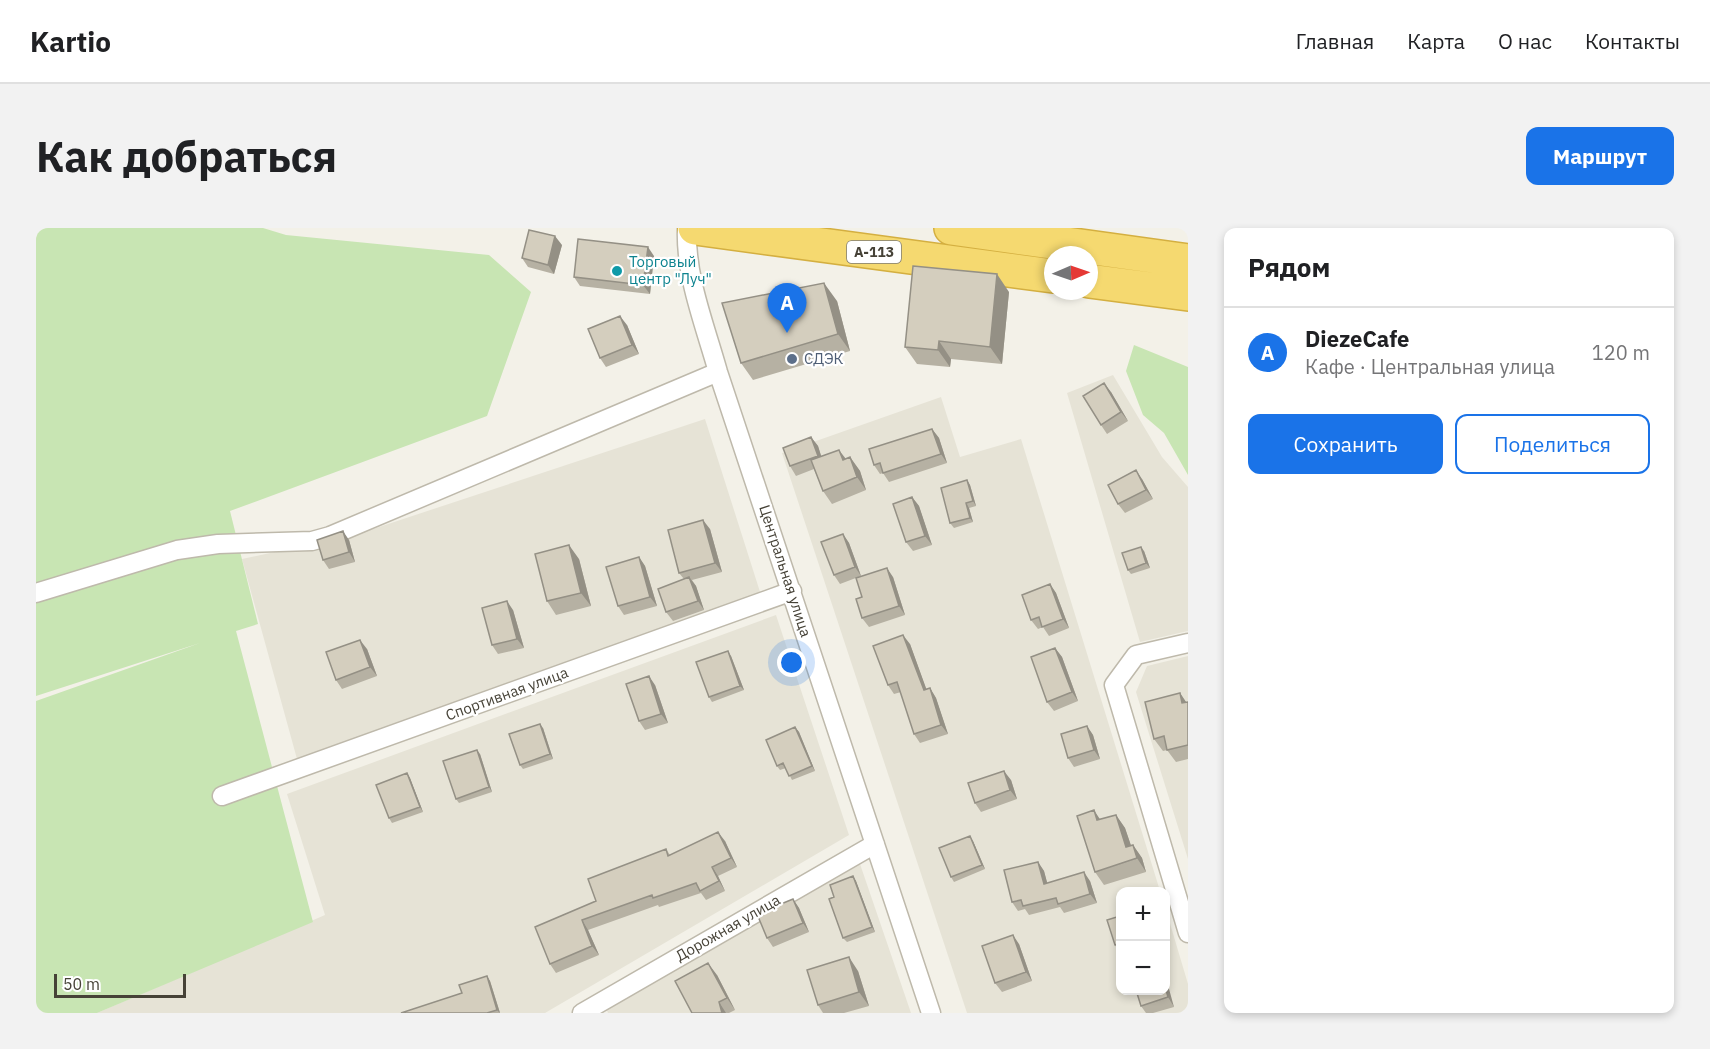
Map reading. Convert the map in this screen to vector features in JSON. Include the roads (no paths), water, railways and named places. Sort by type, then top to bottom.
[{"type":"highway","name":"А-113","points":[[695,228],[1044,275]]},
{"type":"highway","points":[[951,228],[1188,261]]},
{"type":"highway","points":[[1098,282],[1188,294]]},
{"type":"street","name":"Центральная улица","points":[[687,228],[686,247],[691,273],[718,372],[932,1013]]},
{"type":"street","points":[[36,593],[177,550],[218,544],[312,541],[330,536],[718,372]]},
{"type":"street","name":"Спортивная улица","points":[[222,796],[792,591]]},
{"type":"street","points":[[1188,643],[1136,655],[1114,685],[1188,933]]},
{"type":"street","name":"Дорожная улица","points":[[592,1010],[875,844]]},
{"type":"place","name":"Торговый центр \"Луч\"","points":[[617,271]]},
{"type":"place","name":"DiezeCafe","points":[[787,333]]},
{"type":"place","name":"СДЭК","points":[[792,359]]}]
